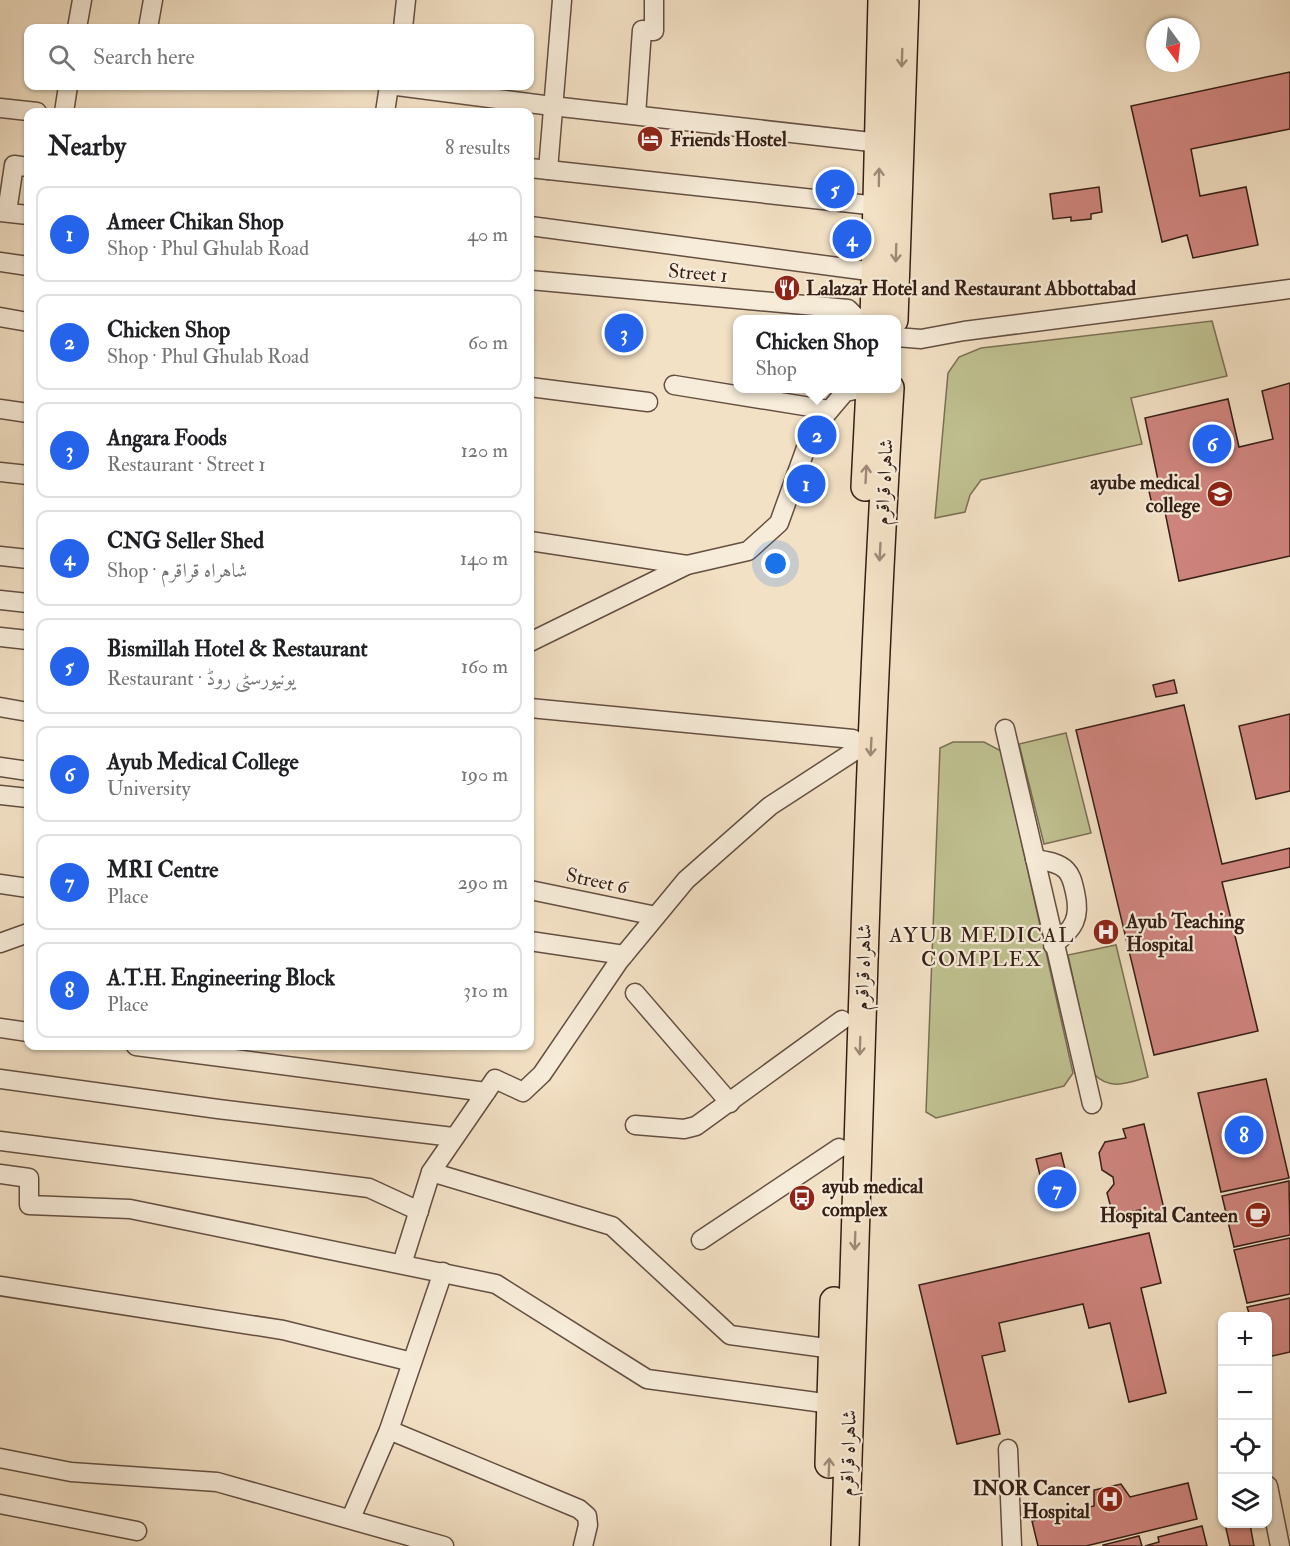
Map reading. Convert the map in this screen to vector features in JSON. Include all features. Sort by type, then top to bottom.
[{"type":"highway","points":[[874,315],[882,0]]},
{"type":"highway","points":[[894,315],[904,0]]},
{"type":"highway","name":"شاہراہ قراقرم","points":[[826,1546],[842,1020],[870,393]]},
{"type":"highway","name":"شاہراہ قراقرم","points":[[845,1546],[862,973],[876,630],[890,393]]},
{"type":"street","points":[[78,24],[82,0]]},
{"type":"street","points":[[149,24],[153,0]]},
{"type":"street","points":[[404,24],[406,0]]},
{"type":"street","points":[[562,0],[552,106],[539,169],[878,206]]},
{"type":"street","points":[[636,115],[642,30],[654,31],[654,0]]},
{"type":"street","points":[[65,108],[67,90]]},
{"type":"street","points":[[386,108],[389,90]]},
{"type":"street","points":[[428,90],[880,143]]},
{"type":"street","points":[[0,108],[24,111]]},
{"type":"street","points":[[14,165],[3,212],[24,215]]},
{"type":"street","points":[[534,227],[876,272]]},
{"type":"street","points":[[0,262],[24,265]]},
{"type":"street","name":"Street 1","points":[[534,280],[848,309],[855,315]]},
{"type":"street","points":[[901,336],[921,339],[964,331],[1290,289]]},
{"type":"street","points":[[0,317],[24,321]]},
{"type":"street","points":[[674,385],[829,410]]},
{"type":"street","points":[[534,388],[648,402]]},
{"type":"street","points":[[534,638],[687,565],[748,551],[779,523],[812,431],[844,393]]},
{"type":"street","points":[[0,409],[24,412]]},
{"type":"street","points":[[0,472],[24,475]]},
{"type":"street","points":[[534,542],[687,565]]},
{"type":"street","points":[[0,556],[24,559]]},
{"type":"street","points":[[0,600],[24,603]]},
{"type":"street","points":[[0,637],[24,640]]},
{"type":"street","points":[[0,707],[24,711]]},
{"type":"street","points":[[534,708],[853,746]]},
{"type":"street","points":[[1005,729],[1053,945],[1092,1104]]},
{"type":"street","points":[[402,1264],[431,1172],[495,1079],[523,1092],[536,1080],[624,955],[686,880],[770,806],[853,746]]},
{"type":"street","points":[[0,767],[24,770]]},
{"type":"street","points":[[0,795],[24,798]]},
{"type":"street","points":[[1035,859],[1054,863],[1066,870],[1071,878],[1079,909],[1071,927],[1053,945]]},
{"type":"street","points":[[0,884],[24,887]]},
{"type":"street","name":"Street 6","points":[[534,891],[656,916]]},
{"type":"street","points":[[0,943],[24,934]]},
{"type":"street","points":[[534,942],[624,955]]},
{"type":"street","points":[[635,993],[730,1103]]},
{"type":"street","points":[[635,1125],[684,1129],[709,1119],[842,1020]]},
{"type":"street","points":[[0,1028],[24,1031]]},
{"type":"street","points":[[166,1050],[486,1092]]},
{"type":"street","points":[[0,1079],[218,1109],[453,1137]]},
{"type":"street","points":[[0,1141],[369,1188],[419,1211]]},
{"type":"street","points":[[701,1240],[838,1148]]},
{"type":"street","points":[[431,1172],[612,1226],[729,1335],[832,1349]]},
{"type":"street","points":[[0,1174],[29,1178],[29,1204],[130,1209],[496,1284],[647,1379],[831,1404]]},
{"type":"street","points":[[351,1518],[389,1430],[443,1272]]},
{"type":"street","points":[[0,1286],[283,1330],[412,1362]]},
{"type":"street","points":[[389,1430],[579,1509],[587,1516],[588,1524],[583,1546]]},
{"type":"street","points":[[1008,1449],[1012,1546]]},
{"type":"street","points":[[0,1458],[71,1472],[217,1482],[444,1546]]},
{"type":"street","points":[[1272,1503],[1282,1546],[1290,1545]]},
{"type":"street","points":[[0,1504],[137,1531]]},
{"type":"green space","points":[[1212,321],[1227,376],[1131,398],[1142,444],[981,480],[970,495],[965,512],[935,518],[948,373],[959,357],[981,348]]},
{"type":"green space","points":[[1066,733],[1091,833],[1044,844],[1019,744]]},
{"type":"green space","points":[[953,742],[984,742],[1001,751],[1073,1073],[1064,1086],[936,1118],[926,1112],[940,748]]},
{"type":"green space","points":[[1116,945],[1148,1077],[1120,1084],[1106,1082],[1094,1074],[1068,955]]},
{"type":"building","points":[[1290,72],[1290,129],[1191,149],[1200,196],[1246,187],[1258,245],[1193,258],[1187,235],[1162,242],[1131,106]]},
{"type":"building","points":[[1099,187],[1102,212],[1091,214],[1091,219],[1071,221],[1071,217],[1053,219],[1050,194]]},
{"type":"building","name":"ayube medical college","points":[[1290,383],[1290,556],[1179,581],[1164,507],[1153,509],[1147,482],[1158,480],[1145,418],[1228,399],[1239,447],[1273,439],[1262,391]]},
{"type":"building","points":[[1174,680],[1177,693],[1156,697],[1153,685]]},
{"type":"building","points":[[1184,705],[1222,864],[1290,848],[1290,867],[1222,882],[1258,1031],[1154,1055],[1076,730]]},
{"type":"building","points":[[1290,714],[1290,791],[1256,799],[1239,726]]},
{"type":"building","points":[[1266,1079],[1289,1178],[1221,1192],[1198,1093]]},
{"type":"building","points":[[1144,1124],[1165,1213],[1142,1219],[1140,1210],[1120,1214],[1111,1208],[1107,1193],[1114,1184],[1113,1177],[1102,1170],[1099,1153],[1105,1142],[1126,1138],[1123,1129]]},
{"type":"building","points":[[1061,1153],[1073,1201],[1048,1207],[1036,1159]]},
{"type":"building","name":"Hospital Canteen","points":[[1289,1181],[1290,1235],[1234,1247],[1222,1196]]},
{"type":"building","points":[[1149,1233],[1161,1283],[1141,1288],[1166,1393],[1129,1402],[1110,1323],[1089,1328],[1083,1304],[999,1323],[1005,1351],[982,1356],[1000,1434],[957,1444],[919,1285]]},
{"type":"building","points":[[1290,1238],[1290,1294],[1247,1303],[1234,1250]]},
{"type":"building","points":[[1290,1298],[1290,1352],[1272,1356],[1272,1312],[1249,1312],[1247,1307]]},
{"type":"building","points":[[1188,1483],[1197,1519],[1086,1546],[1038,1546],[1032,1521],[1094,1506],[1094,1490],[1121,1484],[1130,1497]]},
{"type":"building","points":[[1202,1526],[1207,1546],[1145,1546],[1159,1542],[1158,1537]]},
{"type":"building","points":[[1226,1528],[1251,1528],[1254,1546],[1230,1546]]},
{"type":"building","points":[[1139,1536],[1142,1546],[1103,1546],[1103,1545]]},
{"type":"place","name":"Friends Hostel","points":[[650,139]]},
{"type":"place","name":"Bismillah Hotel & Restaurant","points":[[835,189]]},
{"type":"place","name":"CNG Seller Shed","points":[[852,239]]},
{"type":"place","name":"Lalazar Hotel and Restaurant Abbottabad","points":[[787,288]]},
{"type":"place","name":"Angara Foods","points":[[624,333]]},
{"type":"place","name":"Chicken Shop","points":[[817,435]]},
{"type":"place","name":"Ayub Medical College","points":[[1212,444]]},
{"type":"place","name":"Ameer Chikan Shop","points":[[806,484]]},
{"type":"place","name":"ayube medical college","points":[[1220,494]]},
{"type":"place","name":"Ayub Teaching Hospital","points":[[1106,932]]},
{"type":"place","name":"A.T.H. Engineering Block","points":[[1244,1135]]},
{"type":"place","name":"MRI Centre","points":[[1057,1189]]},
{"type":"place","name":"ayub medical complex","points":[[802,1198]]},
{"type":"place","name":"Hospital Canteen","points":[[1258,1215]]},
{"type":"place","name":"INOR Cancer Hospital","points":[[1110,1499]]},
{"type":"district","name":"AYUB MEDICAL COMPLEX","points":[[982,947]]}]
